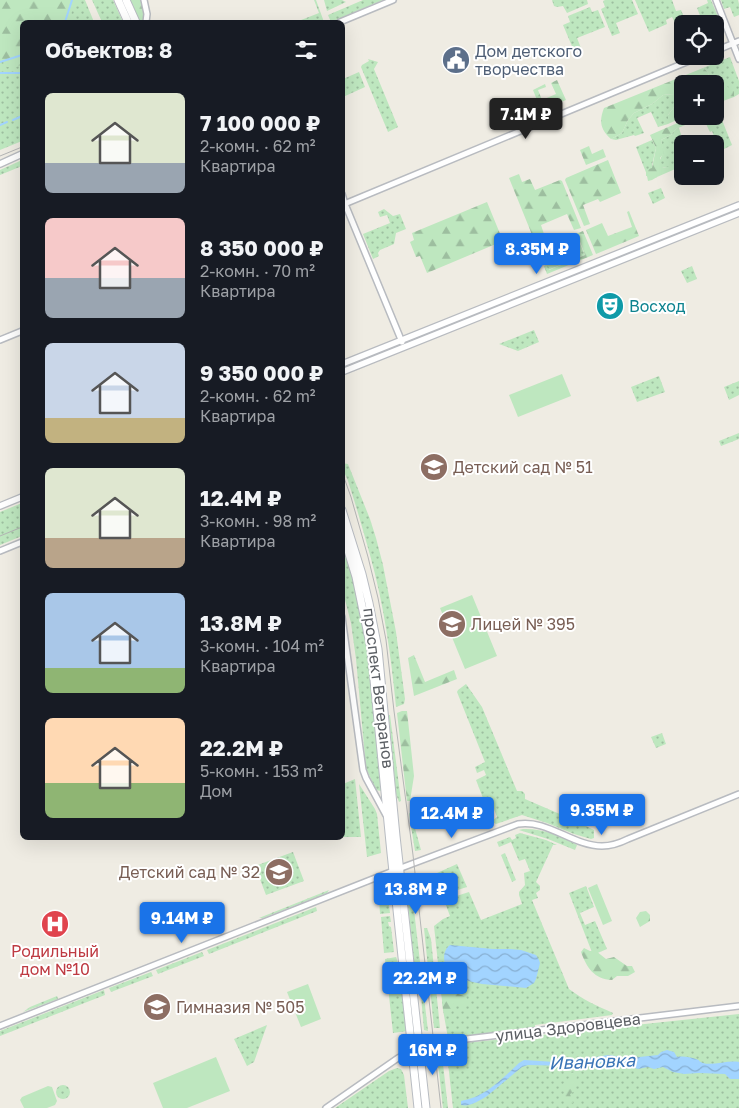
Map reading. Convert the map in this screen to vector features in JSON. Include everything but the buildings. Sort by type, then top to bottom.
[{"type":"main road","points":[[118,0],[127,20]]},
{"type":"main road","points":[[126,0],[135,20]]},
{"type":"main road","name":"проспект Ветеранов","points":[[345,520],[362,574],[376,634],[397,870],[416,1048],[426,1108]]},
{"type":"main road","name":"проспект Ветеранов","points":[[345,541],[356,576],[371,649],[388,817],[397,870]]},
{"type":"main road","name":"проспект Ветеранов","points":[[416,1048],[418,1108]]},
{"type":"street","points":[[144,0],[146,20]]},
{"type":"street","points":[[345,20],[393,0]]},
{"type":"street","points":[[716,0],[739,59]]},
{"type":"street","points":[[724,47],[739,41]]},
{"type":"street","points":[[345,205],[680,65]]},
{"type":"street","points":[[0,164],[20,155]]},
{"type":"street","points":[[345,363],[739,205]]},
{"type":"street","points":[[345,207],[404,347]]},
{"type":"street","points":[[345,371],[739,213]]},
{"type":"street","points":[[0,340],[20,332]]},
{"type":"street","points":[[0,506],[20,498]]},
{"type":"street","points":[[0,551],[20,543]]},
{"type":"street","points":[[345,639],[363,770],[388,817]]},
{"type":"street","points":[[0,1026],[510,827],[525,823],[539,825],[579,842],[603,846],[616,844],[739,794]]},
{"type":"street","name":"улица Здоровцева","points":[[326,1108],[398,1058],[430,1043],[739,1006]]},
{"type":"green space","points":[[0,0],[85,0],[93,20],[20,20],[20,142],[0,150]]},
{"type":"green space","points":[[0,0],[75,0],[70,20],[20,20],[20,65],[7,67],[0,58]]},
{"type":"green space","points":[[92,0],[113,0],[122,20],[101,20]]},
{"type":"green space","points":[[129,0],[141,0],[143,20],[137,20]]},
{"type":"green space","points":[[314,0],[316,0],[323,20],[301,20],[319,13]]},
{"type":"green space","points":[[324,0],[342,0],[346,2],[327,11]]},
{"type":"green space","points":[[363,0],[383,0],[336,20],[330,20],[328,15]]},
{"type":"green space","points":[[552,0],[587,0],[588,4],[567,13],[563,6],[554,6]]},
{"type":"green space","points":[[632,0],[638,14],[616,23],[620,33],[612,36],[601,9],[605,7],[603,1]]},
{"type":"green space","points":[[635,0],[672,0],[676,11],[681,10],[683,15],[674,15],[674,21],[672,17],[666,20],[667,24],[649,32]]},
{"type":"green space","points":[[707,0],[711,0],[717,15],[700,15],[697,8],[708,3]]},
{"type":"green space","points":[[721,0],[738,0],[739,15],[734,17],[730,7],[724,9]]},
{"type":"green space","points":[[590,7],[592,12],[598,10],[605,27],[577,38],[581,48],[574,51],[563,25],[570,22],[568,16]]},
{"type":"green space","points":[[730,57],[739,81],[739,94],[734,97],[734,91],[724,88],[724,75],[708,75],[708,72],[703,68],[710,65],[724,65],[724,59]]},
{"type":"green space","points":[[368,59],[378,62],[374,69],[398,127],[388,132],[361,67],[369,61]]},
{"type":"green space","points":[[703,68],[708,72],[708,75],[686,75]]},
{"type":"green space","points":[[359,72],[365,87],[345,96],[345,78]]},
{"type":"green space","points":[[557,80],[566,100],[541,110],[533,90],[545,84],[546,87],[538,90],[542,100],[556,94],[551,83]]},
{"type":"green space","points":[[674,80],[674,94],[663,95],[652,104],[634,113],[628,120],[622,133],[611,139],[601,125],[604,108]]},
{"type":"green space","points":[[724,84],[734,91],[734,97],[724,101]]},
{"type":"green space","points":[[674,94],[674,107],[668,115],[668,124],[658,127],[651,112],[637,118],[644,133],[616,140],[611,139],[622,133],[628,120],[634,113],[652,104],[663,95]]},
{"type":"green space","points":[[674,107],[674,121],[668,124],[668,115]]},
{"type":"green space","points":[[674,124],[685,125],[661,140],[664,153],[660,158],[662,168],[674,167],[674,170],[648,181],[646,170],[652,168],[656,148],[650,135]]},
{"type":"green space","points":[[706,125],[713,125],[710,132]]},
{"type":"green space","points":[[710,125],[724,125],[732,145],[724,149],[724,135],[714,135]]},
{"type":"green space","points":[[679,128],[681,135],[674,135],[674,167],[662,168],[659,162],[663,153],[661,140],[671,135]]},
{"type":"green space","points":[[652,140],[656,148],[652,165],[657,177],[649,180],[636,147]]},
{"type":"green space","points":[[589,146],[592,154],[603,149],[606,157],[586,165],[580,150]]},
{"type":"green space","points":[[608,160],[621,193],[600,202],[598,199],[583,205],[590,224],[584,226],[565,180]]},
{"type":"green space","points":[[20,161],[20,167],[0,175],[0,170]]},
{"type":"green space","points":[[519,174],[522,182],[530,179],[535,190],[560,180],[562,181],[581,228],[574,230],[567,214],[541,225],[545,237],[535,242],[509,178]]},
{"type":"green space","points":[[661,188],[665,198],[653,204],[648,193]]},
{"type":"green space","points":[[487,202],[503,241],[427,273],[420,256],[416,257],[410,242],[414,240],[412,233]]},
{"type":"green space","points":[[384,209],[393,216],[400,214],[406,229],[396,233],[394,244],[380,250],[379,256],[373,259],[363,234],[390,223],[387,215],[380,217],[378,212]]},
{"type":"green space","points":[[629,211],[639,236],[596,254],[586,230],[602,223],[608,236],[632,227],[627,212]]},
{"type":"green space","points":[[583,231],[593,255],[547,274],[544,266],[546,265],[549,270],[585,255],[579,239],[573,242],[570,236]]},
{"type":"green space","points":[[570,236],[573,241],[578,239],[585,255],[548,270],[546,265],[573,254],[567,239]]},
{"type":"green space","points":[[692,266],[697,279],[687,283],[681,271]]},
{"type":"green space","points":[[534,330],[539,342],[518,351],[499,344]]},
{"type":"green space","points":[[562,374],[571,396],[518,417],[509,395]]},
{"type":"green space","points":[[659,376],[665,392],[637,402],[631,387]]},
{"type":"green space","points":[[739,381],[739,395],[729,400],[724,387]]},
{"type":"green space","points":[[739,433],[739,439],[721,446],[719,441]]},
{"type":"green space","points":[[345,464],[348,464],[370,519],[383,565],[396,632],[405,699],[404,704],[396,707],[383,611],[375,574],[345,473]]},
{"type":"green space","points":[[20,504],[20,537],[0,545],[0,512]]},
{"type":"green space","points":[[345,556],[353,579],[368,645],[381,791],[376,790],[366,768],[351,623],[345,600]]},
{"type":"green space","points":[[472,595],[497,656],[465,669],[440,608]]},
{"type":"green space","points":[[414,655],[425,682],[454,670],[457,679],[414,696],[408,658]]},
{"type":"green space","points":[[466,684],[482,707],[517,791],[522,791],[525,794],[525,799],[594,830],[594,838],[591,839],[574,834],[522,815],[496,824],[494,823],[493,820],[497,817],[492,804],[486,806],[476,780],[486,775],[484,770],[477,773],[475,767],[485,762],[457,692]]},
{"type":"green space","points":[[407,711],[414,776],[410,801],[407,801],[397,713]]},
{"type":"green space","points":[[389,715],[401,801],[399,802],[396,794]]},
{"type":"green space","points":[[662,733],[666,744],[656,748],[651,737]]},
{"type":"green space","points":[[355,779],[361,837],[345,837],[345,783]]},
{"type":"green space","points":[[359,784],[377,814],[381,853],[367,857]]},
{"type":"green space","points":[[409,813],[411,814],[421,850],[415,851]]},
{"type":"green space","points":[[519,830],[551,833],[577,845],[575,850]]},
{"type":"green space","points":[[520,833],[557,845],[553,845],[536,882],[540,886],[540,890],[536,893],[538,898],[532,900],[569,989],[613,1013],[612,1015],[535,1025],[535,1027],[448,1038],[434,926],[450,916],[444,900],[469,892],[481,920],[522,904],[519,892],[525,885],[524,873],[530,871],[525,859],[519,861],[511,842],[499,847],[497,842],[510,837],[512,840],[516,838],[515,835]]},
{"type":"green space","points":[[293,852],[304,881],[266,895],[255,866]]},
{"type":"green space","points":[[505,853],[516,880],[512,882],[501,855]]},
{"type":"green space","points":[[457,864],[467,887],[445,894],[437,873]]},
{"type":"green space","points":[[406,884],[411,884],[428,1031],[424,1030],[420,985],[415,973]]},
{"type":"green space","points":[[597,884],[612,921],[603,925],[588,888]]},
{"type":"green space","points":[[586,886],[594,907],[580,913],[585,925],[595,921],[607,949],[593,955],[569,893]]},
{"type":"green space","points":[[329,890],[327,893],[259,918]]},
{"type":"green space","points":[[388,897],[390,913],[380,914],[379,898]]},
{"type":"green space","points":[[316,907],[317,911],[209,954],[207,950]]},
{"type":"green space","points":[[646,911],[650,915],[650,921],[640,927],[636,918],[640,912]]},
{"type":"green space","points":[[390,916],[391,922],[388,922],[391,927],[394,952],[384,953],[381,917]]},
{"type":"green space","points":[[424,928],[427,928],[431,939],[440,1028],[434,1028]]},
{"type":"green space","points":[[584,948],[596,951],[606,959],[614,957],[627,966],[632,966],[635,972],[628,976],[617,976],[612,980],[600,977],[592,972],[586,963],[581,952]]},
{"type":"green space","points":[[202,952],[204,956],[158,974],[156,970]]},
{"type":"green space","points":[[396,957],[402,974],[408,1031],[393,1033],[385,959]]},
{"type":"green space","points":[[151,972],[153,976],[111,992],[109,988]]},
{"type":"green space","points":[[308,984],[321,1019],[301,1027],[287,992]]},
{"type":"green space","points":[[441,987],[466,997],[466,1003],[463,1005],[457,1002],[454,1003],[451,1013],[448,1014],[443,1010]]},
{"type":"green space","points":[[104,990],[105,995],[0,1036],[0,1031]]},
{"type":"green space","points":[[57,996],[58,999],[23,1012],[30,1007]]},
{"type":"green space","points":[[739,1014],[739,1108],[453,1108],[446,1045]]},
{"type":"green space","points":[[267,1025],[254,1062],[247,1066],[234,1039]]},
{"type":"green space","points":[[216,1057],[230,1091],[187,1108],[163,1108],[153,1083]]},
{"type":"green space","points":[[439,1058],[442,1058],[448,1108],[443,1108]]},
{"type":"green space","points":[[397,1068],[401,1069],[404,1075],[408,1108],[335,1108],[389,1071]]},
{"type":"green space","points":[[580,1071],[577,1075],[575,1091],[570,1094],[573,1103],[565,1101],[563,1084],[568,1080],[571,1073]]},
{"type":"green space","points":[[60,1085],[66,1085],[70,1092],[66,1099],[60,1099],[56,1095],[56,1089]]},
{"type":"green space","points":[[48,1086],[52,1087],[57,1101],[55,1105],[47,1108],[24,1108],[20,1100],[22,1097]]},
{"type":"water","points":[[450,945],[521,950],[536,955],[540,963],[536,979],[534,983],[526,988],[455,980],[448,976],[445,963],[444,955]]},
{"type":"water","name":"Ивановка","points":[[667,1050],[674,1052],[677,1057],[691,1058],[707,1064],[739,1062],[739,1079],[730,1079],[725,1074],[684,1074],[673,1072],[663,1067],[638,1069],[621,1063],[595,1063],[570,1066],[528,1065],[522,1067],[481,1100],[461,1105],[461,1101],[478,1096],[492,1087],[524,1060],[572,1061],[608,1055],[630,1058],[658,1055]]},
{"type":"waterway","points":[[66,20],[72,0]]},
{"type":"waterway","points":[[0,62],[20,56]]},
{"type":"waterway","points":[[0,73],[20,73]]},
{"type":"waterway","points":[[13,120],[20,117]]},
{"type":"waterway","points":[[0,125],[7,122]]},
{"type":"tram line","points":[[0,156],[20,148]]},
{"type":"tram line","points":[[345,480],[368,557],[386,640],[413,855],[441,1108]]},
{"type":"tram line","points":[[0,536],[20,528]]},
{"type":"place","name":"Дом детского творчества","points":[[456,60]]},
{"type":"place","name":"Восход","points":[[610,306]]},
{"type":"place","name":"Детский сад № 51","points":[[434,467]]},
{"type":"place","name":"Лицей № 395","points":[[452,624]]},
{"type":"place","name":"Детский сад № 32","points":[[279,872]]},
{"type":"place","name":"Родильный дом №10","points":[[55,924]]},
{"type":"place","name":"Гимназия № 505","points":[[157,1007]]}]
